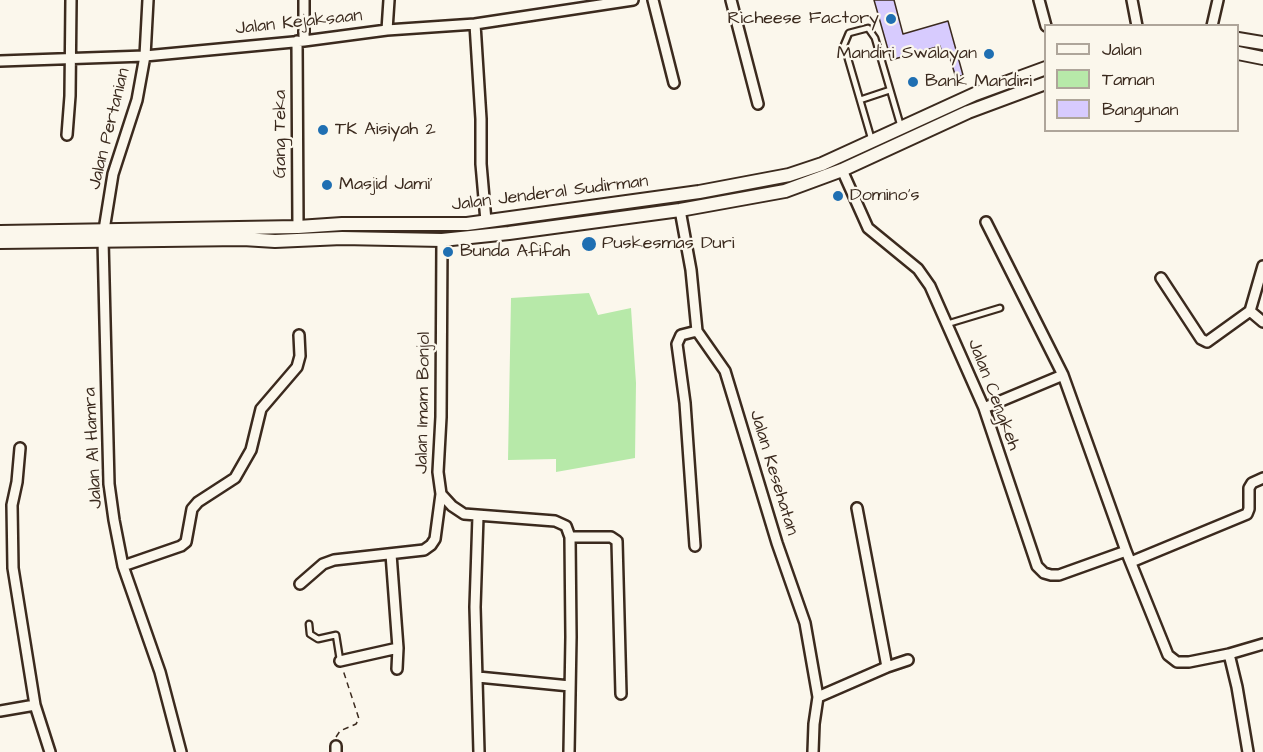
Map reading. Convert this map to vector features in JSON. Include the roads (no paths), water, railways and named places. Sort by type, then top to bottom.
[{"type":"street","points":[[67,135],[71,0]]},
{"type":"street","name":"Jalan Pertanian","points":[[104,235],[113,174],[137,100],[145,56],[148,0]]},
{"type":"street","name":"Gang Teka","points":[[298,227],[301,41],[304,0]]},
{"type":"street","points":[[387,30],[389,0]]},
{"type":"street","points":[[554,0],[555,12]]},
{"type":"street","name":"Jalan Kejaksaan","points":[[0,61],[145,56],[301,41],[387,30],[475,24],[633,0]]},
{"type":"street","points":[[653,0],[674,82]]},
{"type":"street","points":[[731,0],[758,104]]},
{"type":"street","points":[[1040,0],[1046,24]]},
{"type":"street","points":[[1132,0],[1137,24]]},
{"type":"street","points":[[1212,24],[1218,0]]},
{"type":"street","points":[[475,24],[481,119],[481,164],[486,221]]},
{"type":"street","points":[[1239,39],[1263,43]]},
{"type":"street","points":[[1239,53],[1263,58]]},
{"type":"street","name":"Jalan Jenderal Sudirman","points":[[0,242],[342,224],[440,225],[551,214],[739,185],[789,175],[822,164],[975,94],[1044,69]]},
{"type":"street","name":"Jalan Jenderal Sudirman","points":[[0,232],[275,241],[342,238],[442,240],[680,210],[785,190],[842,170],[968,112],[1044,84]]},
{"type":"street","name":"Jalan Cengkeh","points":[[842,170],[868,228],[918,269],[930,286],[984,408],[1037,566],[1051,576],[1059,575],[1126,550]]},
{"type":"street","points":[[739,185],[740,199]]},
{"type":"street","name":"Jalan Kesehatan","points":[[680,210],[691,270],[697,331],[725,371],[777,543],[805,623],[818,696],[813,752]]},
{"type":"street","points":[[986,222],[1063,375],[1161,642],[1172,659],[1177,662],[1189,662],[1263,644]]},
{"type":"street","points":[[342,224],[342,238]]},
{"type":"street","name":"Jalan Al Hamra","points":[[104,235],[109,484],[123,566],[160,672],[181,752]]},
{"type":"street","name":"Jalan Imam Bonjol","points":[[442,240],[441,417],[438,471],[441,494],[452,506],[464,514],[555,520],[566,526],[570,537]]},
{"type":"street","points":[[1161,278],[1205,342],[1250,311],[1263,266]]},
{"type":"street","points":[[1250,311],[1263,322]]},
{"type":"street","points":[[695,546],[685,403],[677,344],[681,335],[697,331]]},
{"type":"street","points":[[123,566],[181,546],[186,542],[192,509],[198,502],[235,478],[251,450],[261,409],[297,367],[300,356],[299,335]]},
{"type":"street","points":[[984,408],[1063,375]]},
{"type":"street","points":[[20,448],[12,505],[13,568],[35,705],[50,752]]},
{"type":"street","points":[[1131,562],[1247,514],[1250,510],[1249,488],[1252,483],[1263,478]]},
{"type":"street","points":[[300,584],[323,564],[334,560],[424,550],[431,545],[439,520],[441,494]]},
{"type":"street","points":[[857,508],[887,667]]},
{"type":"street","points":[[478,516],[476,607],[479,752]]},
{"type":"street","points":[[569,752],[570,537],[610,537],[617,541],[621,694]]},
{"type":"street","points":[[391,554],[398,648],[397,669]]},
{"type":"street","points":[[340,661],[398,648]]},
{"type":"street","points":[[1229,654],[1248,752]]},
{"type":"street","points":[[818,696],[908,660]]},
{"type":"street","points":[[478,677],[570,686]]},
{"type":"street","points":[[0,711],[35,705]]},
{"type":"lane","points":[[872,141],[844,45],[849,33],[868,28],[875,38],[901,128]]},
{"type":"lane","points":[[860,100],[890,90]]},
{"type":"lane","points":[[948,324],[1000,308]]},
{"type":"lane","points":[[309,624],[310,634],[318,639],[336,635],[340,661]]},
{"type":"place","name":"Richeese Factory","points":[[891,19]]},
{"type":"place","name":"Mandiri Swalayan","points":[[989,54]]},
{"type":"place","name":"Bank Mandiri","points":[[913,82]]},
{"type":"place","name":"TK Aisiyah 2","points":[[323,130]]},
{"type":"place","name":"Masjid Jami'","points":[[327,185]]},
{"type":"place","name":"Domino's","points":[[838,196]]},
{"type":"place","name":"Puskesmas Duri","points":[[589,244]]},
{"type":"place","name":"Bunda Afifah","points":[[448,252]]}]
